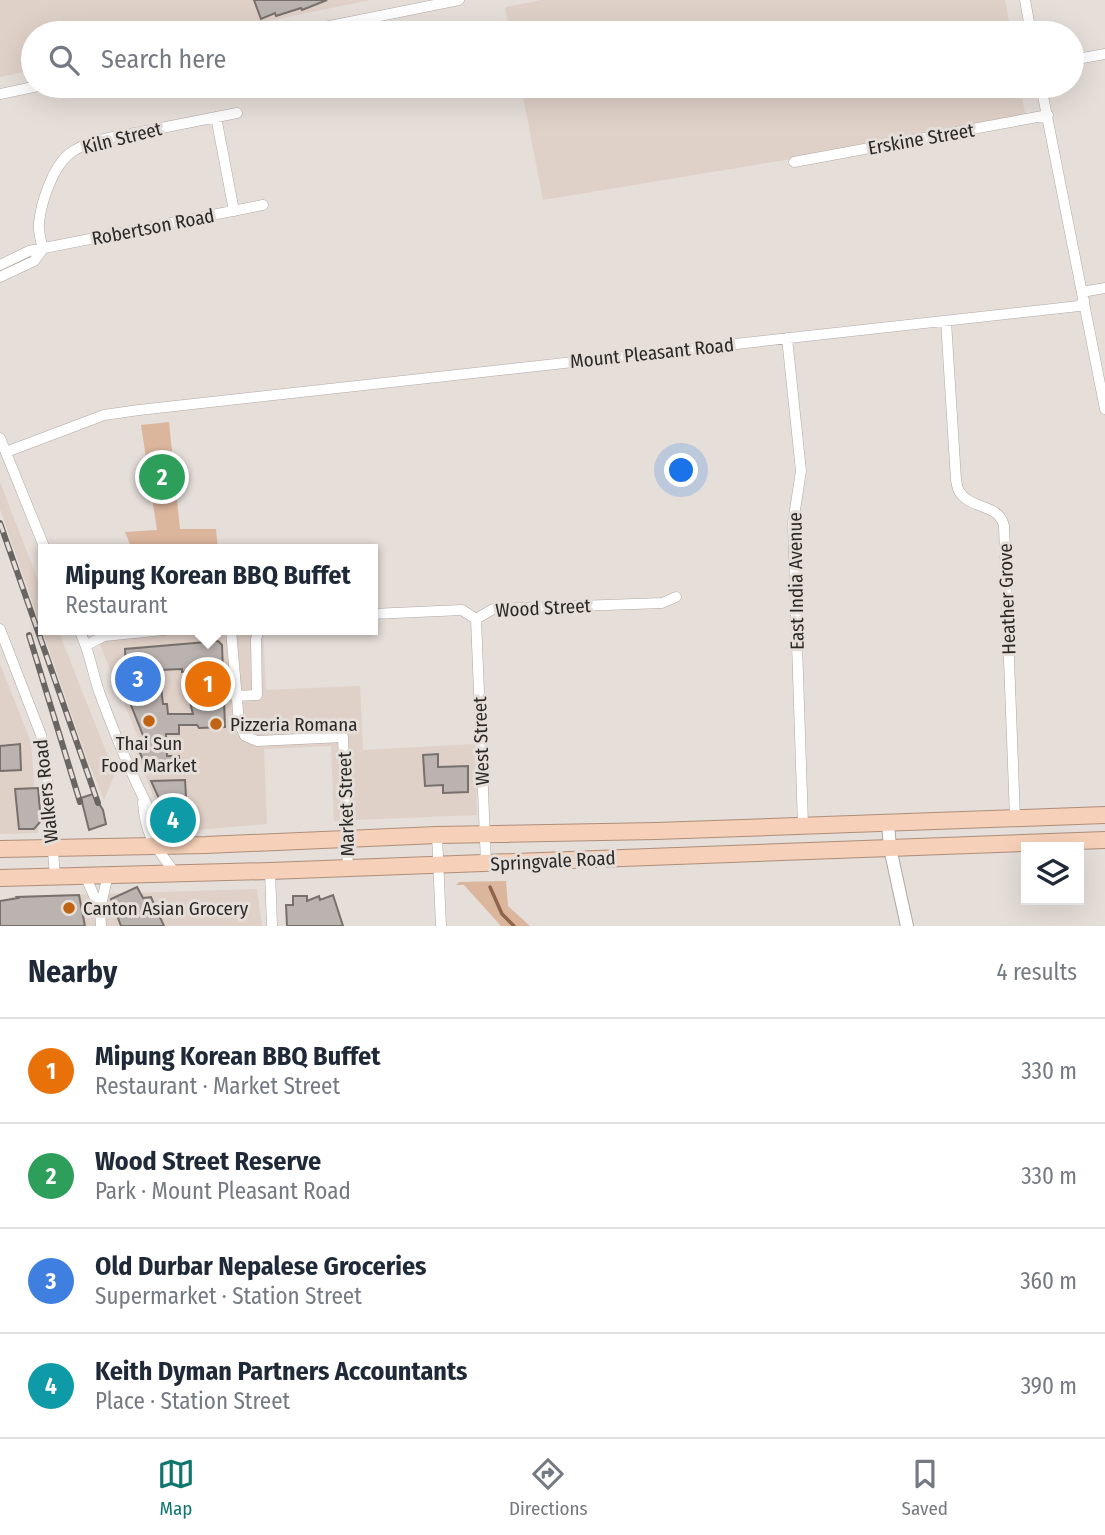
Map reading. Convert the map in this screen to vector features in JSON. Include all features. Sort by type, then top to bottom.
[{"type":"highway","name":"Springvale Road","points":[[0,849],[1105,815]]},
{"type":"highway","name":"Springvale Road","points":[[0,878],[270,872],[1105,840]]},
{"type":"street","points":[[355,21],[459,0]]},
{"type":"street","points":[[1025,0],[1029,21]]},
{"type":"street","points":[[1084,58],[1105,54]]},
{"type":"street","points":[[0,94],[21,90]]},
{"type":"street","points":[[1044,98],[1105,409]]},
{"type":"street","name":"Kiln Street","points":[[43,250],[39,229],[40,215],[54,174],[69,155],[83,146],[107,139],[237,113]]},
{"type":"street","name":"Erskine Street","points":[[794,162],[1048,116]]},
{"type":"street","points":[[216,117],[234,211]]},
{"type":"street","name":"Robertson Road","points":[[0,265],[29,251],[263,205]]},
{"type":"street","name":"Robertson Road","points":[[0,277],[34,261],[43,250]]},
{"type":"street","name":"Mount Pleasant Road","points":[[6,452],[104,415],[1079,306],[1083,296],[1105,288]]},
{"type":"street","name":"Heather Grove","points":[[946,321],[959,492],[996,512],[1002,517],[1004,526],[1015,818]]},
{"type":"street","name":"East India Avenue","points":[[786,338],[801,471],[793,523],[803,825]]},
{"type":"street","points":[[0,438],[44,544]]},
{"type":"street","name":"Wood Street","points":[[378,614],[462,610],[476,619],[493,609],[662,603],[676,597]]},
{"type":"street","name":"West Street","points":[[476,619],[486,863]]},
{"type":"street","name":"Walkers Road","points":[[0,629],[45,752],[55,876]]},
{"type":"street","points":[[82,635],[87,645],[101,698],[143,802],[145,827],[162,846],[175,873]]},
{"type":"street","points":[[87,645],[104,636],[114,635]]},
{"type":"street","name":"Market Street","points":[[231,635],[235,696],[239,723],[245,736],[257,741],[343,737],[348,868]]},
{"type":"street","points":[[235,696],[257,695],[257,635]]},
{"type":"street","points":[[888,823],[890,848],[907,926]]},
{"type":"street","points":[[438,835],[441,926]]},
{"type":"street","points":[[270,872],[272,926]]},
{"type":"street","points":[[101,926],[100,910],[108,874]]},
{"type":"street","points":[[85,875],[100,910]]},
{"type":"shaded area","points":[[0,0],[370,0],[268,21],[21,21],[21,73],[0,77]]},
{"type":"shaded area","points":[[542,0],[1005,0],[1009,21],[508,21],[505,7]]},
{"type":"shaded area","points":[[523,98],[1022,98],[1026,120],[543,200]]},
{"type":"shaded area","points":[[169,422],[180,529],[216,529],[218,544],[130,544],[125,532],[157,530],[141,425]]},
{"type":"shaded area","points":[[0,482],[38,580],[38,618],[0,509]]},
{"type":"shaded area","points":[[44,635],[60,635],[115,774],[104,800]]},
{"type":"shaded area","points":[[96,635],[263,635],[266,690],[360,686],[363,750],[475,744],[477,815],[334,821],[331,746],[264,749],[267,824],[171,832],[166,828],[131,740],[138,737]]},
{"type":"shaded area","points":[[0,664],[31,742],[38,833],[0,834]]},
{"type":"shaded area","points":[[506,881],[508,906],[530,926],[501,926],[464,885],[456,885],[459,882]]},
{"type":"shaded area","points":[[257,889],[262,926],[0,926],[0,901],[9,897]]},
{"type":"building","points":[[254,0],[327,0],[302,10],[301,8],[276,16],[275,13],[261,19]]},
{"type":"building","points":[[218,641],[222,645],[225,727],[199,728],[197,725],[179,725],[179,734],[166,734],[167,756],[179,756],[179,764],[146,767],[138,748],[148,748],[127,695],[125,649]],"holes":[[[182,669],[182,672],[193,671],[194,697],[189,698],[193,714],[168,714],[167,704],[163,704],[159,670]]]},
{"type":"building","points":[[20,744],[21,770],[0,771],[0,746]]},
{"type":"building","points":[[438,754],[438,767],[468,766],[468,792],[443,793],[443,785],[425,786],[423,755]]},
{"type":"building","points":[[185,780],[186,796],[177,800],[179,827],[172,827],[151,781]]},
{"type":"building","points":[[38,788],[41,821],[34,829],[19,829],[15,789]]},
{"type":"building","points":[[93,794],[103,810],[106,824],[89,830],[81,798]]},
{"type":"building","points":[[137,887],[143,898],[151,897],[164,926],[121,926],[111,899]]},
{"type":"building","points":[[79,895],[85,926],[0,926],[0,901],[17,897]]},
{"type":"building","points":[[333,895],[343,926],[287,926],[286,905],[293,905],[293,896],[307,896],[307,901],[319,896],[320,900]]},
{"type":"waterway","points":[[490,887],[502,914],[514,926]]},
{"type":"railway","points":[[0,523],[38,632]]},
{"type":"railway","points":[[29,635],[80,802]]},
{"type":"railway","points":[[39,635],[98,803]]},
{"type":"place","name":"Wood Street Reserve","points":[[162,477]]},
{"type":"place","name":"Old Durbar Nepalese Groceries","points":[[138,679]]},
{"type":"place","name":"Mipung Korean BBQ Buffet","points":[[208,684]]},
{"type":"place","name":"Thai Sun Food Market","points":[[149,721]]},
{"type":"place","name":"Pizzeria Romana","points":[[216,724]]},
{"type":"place","name":"Keith Dyman Partners Accountants","points":[[173,820]]},
{"type":"place","name":"Canton Asian Grocery","points":[[69,908]]}]
